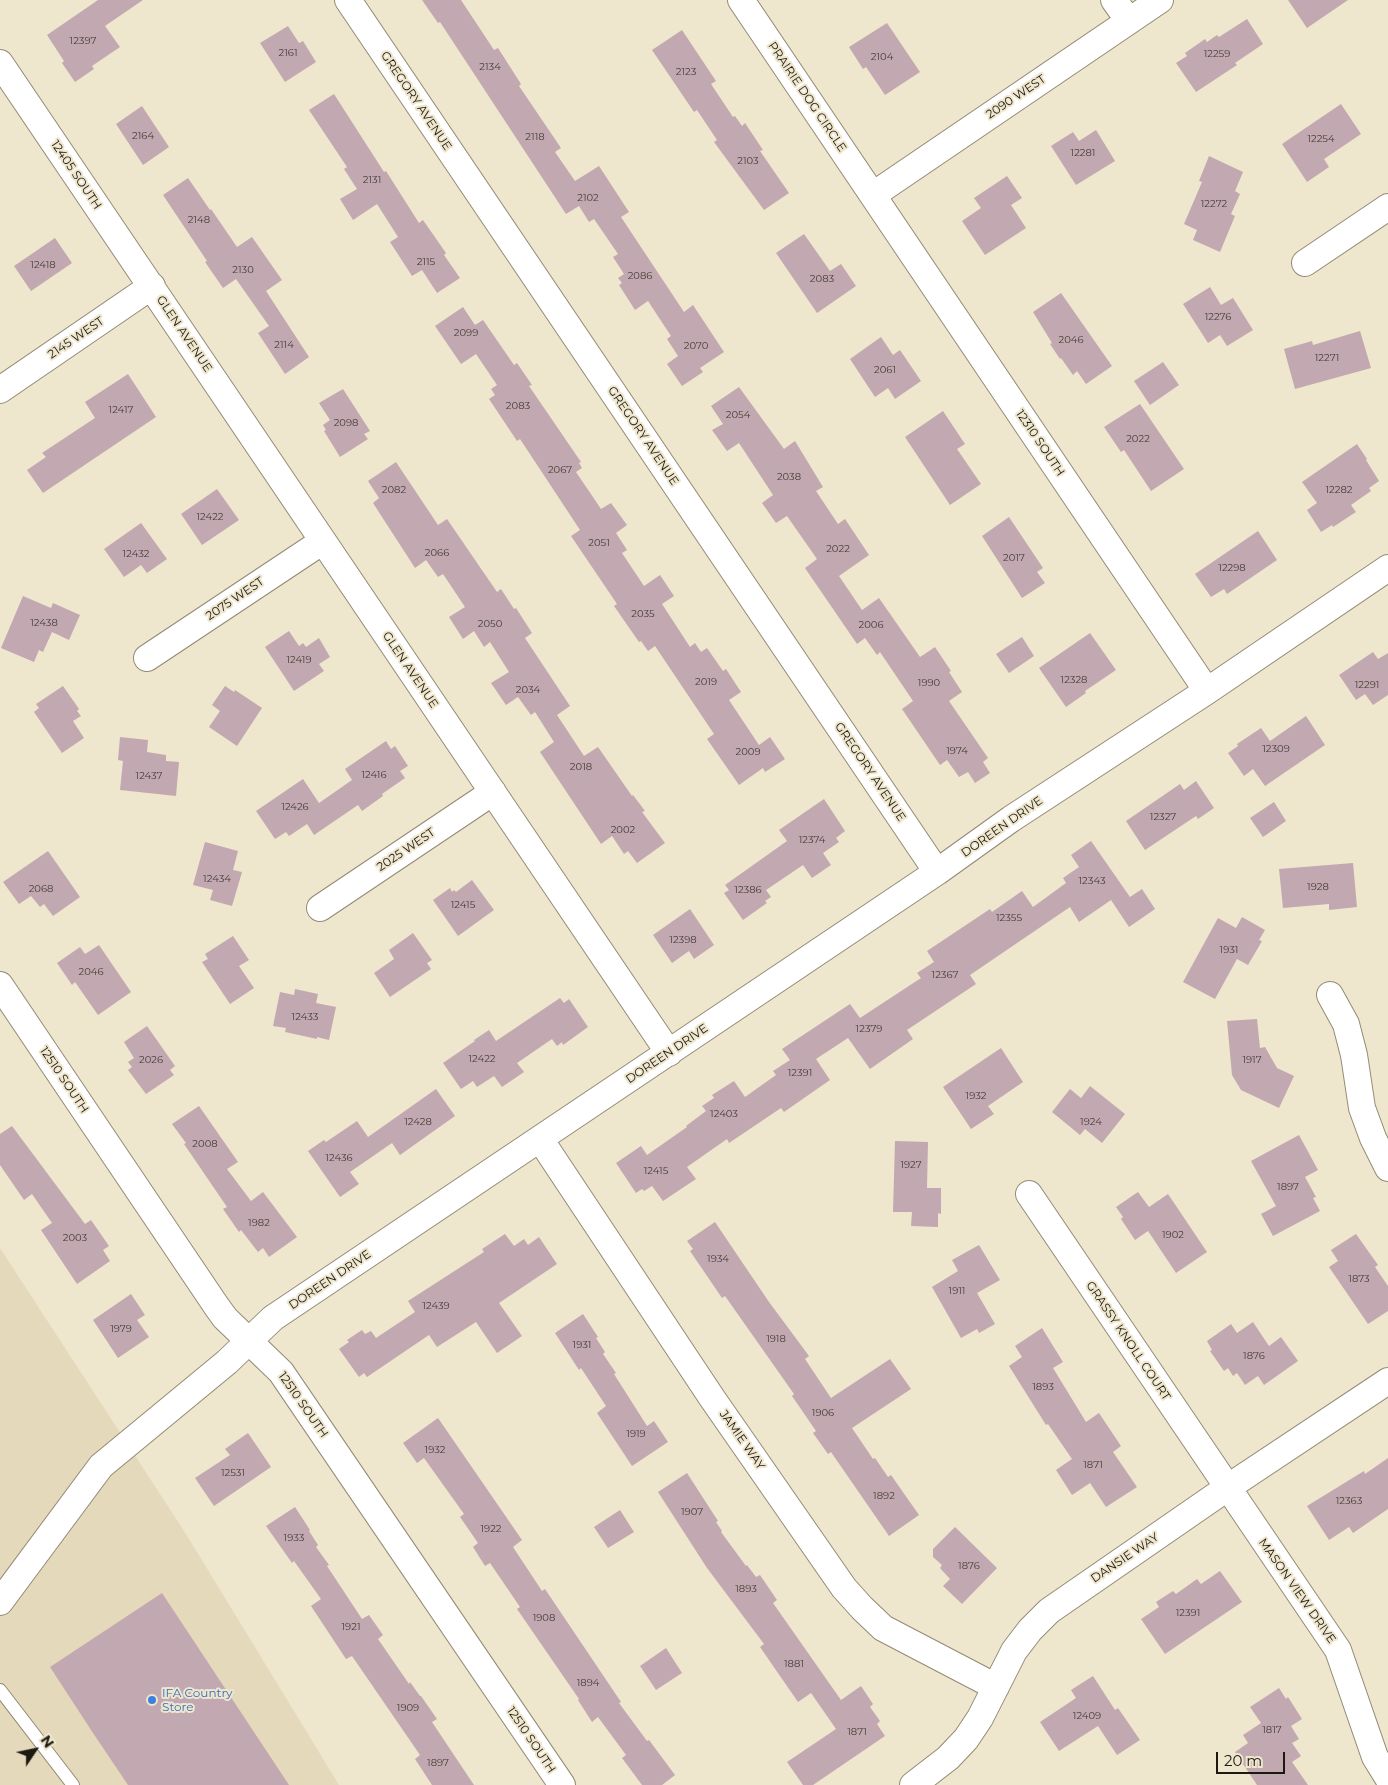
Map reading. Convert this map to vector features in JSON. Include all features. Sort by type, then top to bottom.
[{"type":"street","name":"GREGORY AVENUE","points":[[348,0],[938,872]]},
{"type":"street","name":"PRAIRIE DOG CIRCLE","points":[[741,0],[873,195]]},
{"type":"street","points":[[1114,0],[1129,21]]},
{"type":"street","name":"2090 WEST","points":[[873,195],[1160,0]]},
{"type":"street","name":"12405 SOUTH","points":[[0,63],[152,286]]},
{"type":"street","name":"12310 SOUTH","points":[[873,195],[1208,691]]},
{"type":"street","points":[[1306,263],[1388,207]]},
{"type":"street","name":"2145 WEST","points":[[0,390],[152,286]]},
{"type":"street","name":"GLEN AVENUE","points":[[152,286],[669,1053]]},
{"type":"street","name":"2075 WEST","points":[[147,658],[323,541]]},
{"type":"street","name":"DOREEN DRIVE","points":[[0,1602],[101,1466],[227,1362],[273,1318],[938,872],[1011,819],[1208,691],[1388,568]]},
{"type":"street","name":"2025 WEST","points":[[320,908],[493,792]]},
{"type":"street","name":"12510 SOUTH","points":[[0,985],[217,1307],[225,1318],[281,1372],[562,1785]]},
{"type":"street","points":[[1330,995],[1346,1024],[1354,1055],[1362,1108],[1373,1138],[1388,1168]]},
{"type":"street","name":"JAMIE WAY","points":[[540,1139],[712,1398],[844,1588],[883,1628],[996,1687]]},
{"type":"street","name":"GRASSY KNOLL COURT","points":[[1029,1194],[1227,1488]]},
{"type":"street","name":"DANSIE WAY","points":[[913,1785],[948,1758],[966,1739],[980,1718],[1014,1651],[1030,1630],[1049,1611],[1388,1380]]},
{"type":"street","name":"MASON VIEW DRIVE","points":[[1227,1488],[1338,1650],[1384,1762]]},
{"type":"lane","points":[[0,1690],[73,1785]]},
{"type":"shaded area","points":[[0,1248],[186,1534],[339,1785],[0,1785]]},
{"type":"building","points":[[98,0],[143,0],[105,26],[120,47],[92,66],[94,69],[75,82],[47,35]]},
{"type":"building","points":[[422,0],[461,0],[494,50],[498,48],[521,84],[519,86],[561,148],[555,152],[575,181],[599,166],[629,212],[621,217],[684,312],[693,305],[724,352],[700,368],[703,372],[682,386],[667,364],[678,356],[667,339],[671,336],[648,301],[635,310],[619,285],[622,283],[618,278],[624,274],[613,257],[618,254],[594,219],[589,222],[579,206],[566,214],[440,22],[438,23]]},
{"type":"building","points":[[1288,0],[1348,0],[1307,28]]},
{"type":"building","points":[[1247,19],[1263,44],[1235,63],[1237,65],[1196,92],[1176,63],[1187,56],[1185,53],[1205,39],[1207,42],[1217,35],[1219,37]]},
{"type":"building","points":[[887,23],[920,72],[885,95],[866,67],[863,69],[849,47]]},
{"type":"building","points":[[288,26],[299,43],[303,41],[316,62],[285,82],[260,43]]},
{"type":"building","points":[[682,30],[716,81],[711,84],[733,117],[735,116],[742,126],[745,123],[763,150],[760,151],[789,193],[764,210],[714,142],[717,140],[697,110],[694,112],[652,50]]},
{"type":"building","points":[[334,94],[384,172],[386,171],[419,223],[423,220],[446,253],[444,255],[460,278],[437,293],[422,270],[412,276],[390,242],[398,237],[377,204],[353,220],[340,199],[357,189],[344,169],[347,167],[309,110]]},
{"type":"building","points":[[1341,104],[1361,134],[1324,159],[1329,167],[1307,182],[1282,144]]},
{"type":"building","points":[[142,106],[169,147],[143,165],[116,124]]},
{"type":"building","points":[[1096,130],[1115,161],[1076,185],[1051,146],[1073,132],[1079,141]]},
{"type":"building","points":[[1209,156],[1243,172],[1235,191],[1240,194],[1231,214],[1235,216],[1220,252],[1193,240],[1197,230],[1184,224],[1202,182],[1199,181]]},
{"type":"building","points":[[1007,176],[1022,198],[1011,205],[1026,228],[985,255],[962,221],[981,208],[974,198]]},
{"type":"building","points":[[188,178],[237,247],[252,237],[282,280],[266,291],[309,357],[285,374],[258,333],[269,326],[236,279],[223,288],[163,195]]},
{"type":"building","points":[[804,234],[830,271],[841,264],[856,286],[817,313],[776,253]]},
{"type":"building","points":[[55,238],[72,263],[31,291],[14,266]]},
{"type":"building","points":[[1210,287],[1221,305],[1233,298],[1253,330],[1227,346],[1220,335],[1208,343],[1183,304]]},
{"type":"building","points":[[1061,293],[1112,366],[1086,384],[1077,371],[1073,375],[1060,359],[1033,312]]},
{"type":"building","points":[[463,307],[475,325],[483,320],[514,365],[517,363],[532,385],[529,386],[581,462],[579,463],[582,468],[576,472],[601,509],[611,503],[627,525],[616,533],[627,550],[622,553],[644,586],[660,575],[674,596],[662,604],[690,647],[695,643],[701,652],[707,648],[723,671],[726,669],[741,692],[729,700],[759,745],[770,737],[785,759],[765,772],[763,768],[739,785],[707,739],[714,734],[655,646],[648,651],[641,641],[639,642],[614,606],[617,604],[571,536],[580,530],[520,439],[517,441],[489,399],[495,395],[491,389],[497,385],[476,354],[461,364],[435,326]]},
{"type":"building","points":[[1360,331],[1371,368],[1295,389],[1284,349],[1312,341],[1313,345]]},
{"type":"building","points":[[881,337],[893,355],[900,350],[921,381],[895,399],[888,388],[875,397],[850,359]]},
{"type":"building","points":[[1163,362],[1179,385],[1150,405],[1134,381]]},
{"type":"building","points":[[128,374],[156,417],[43,493],[27,470],[46,457],[42,453],[95,418],[85,402]]},
{"type":"building","points":[[739,387],[784,449],[795,441],[823,487],[816,491],[838,524],[845,519],[869,555],[839,576],[862,610],[879,598],[920,657],[935,647],[951,671],[949,672],[962,692],[949,701],[988,758],[983,762],[990,773],[975,783],[968,772],[959,777],[947,760],[940,765],[902,709],[913,701],[880,652],[877,655],[865,638],[857,644],[805,568],[817,559],[787,516],[776,523],[762,503],[773,495],[739,443],[727,451],[712,430],[723,424],[711,406]]},
{"type":"building","points":[[343,389],[370,431],[364,434],[368,439],[340,457],[324,431],[326,430],[323,425],[330,420],[319,403]]},
{"type":"building","points":[[1140,404],[1184,469],[1151,491],[1124,450],[1121,452],[1104,427]]},
{"type":"building","points":[[943,411],[965,444],[957,449],[981,484],[950,505],[905,437]]},
{"type":"building","points":[[1357,444],[1379,481],[1369,488],[1371,491],[1351,505],[1356,512],[1333,527],[1332,525],[1321,532],[1307,510],[1317,503],[1302,482]]},
{"type":"building","points":[[396,462],[438,525],[447,519],[497,592],[501,589],[532,633],[525,638],[570,706],[557,715],[584,756],[598,747],[632,796],[645,811],[642,812],[665,843],[637,863],[628,851],[624,854],[612,836],[601,844],[540,752],[554,742],[535,712],[531,715],[518,697],[506,705],[491,683],[509,672],[490,642],[484,647],[474,631],[463,639],[449,617],[465,607],[443,574],[438,577],[426,560],[415,568],[373,503],[379,498],[368,481]]},
{"type":"building","points":[[217,489],[239,520],[202,545],[181,514]]},
{"type":"building","points":[[1009,517],[1043,568],[1037,572],[1045,583],[1022,598],[982,536]]},
{"type":"building","points":[[141,523],[167,559],[147,573],[141,565],[124,577],[104,549]]},
{"type":"building","points":[[1258,531],[1277,560],[1227,594],[1224,589],[1211,597],[1195,574]]},
{"type":"building","points":[[23,596],[51,608],[53,603],[80,615],[69,640],[52,632],[43,652],[39,650],[34,662],[1,648]]},
{"type":"building","points":[[289,631],[299,646],[303,643],[306,647],[319,638],[330,657],[319,664],[324,671],[294,691],[265,647]]},
{"type":"building","points":[[1090,633],[1116,670],[1085,691],[1086,693],[1066,707],[1039,668]]},
{"type":"building","points":[[1022,637],[1034,656],[1009,673],[996,654]]},
{"type":"building","points":[[1373,652],[1378,659],[1388,653],[1388,695],[1373,705],[1365,694],[1356,700],[1339,675]]},
{"type":"building","points":[[63,686],[79,709],[77,711],[81,716],[73,721],[84,738],[62,753],[34,712],[39,708],[36,704]]},
{"type":"building","points":[[225,686],[234,692],[235,690],[262,708],[237,746],[209,727],[220,711],[212,705]]},
{"type":"building","points":[[1306,716],[1325,745],[1265,786],[1253,769],[1244,776],[1228,753],[1238,746],[1237,744],[1261,728],[1270,741]]},
{"type":"building","points":[[120,737],[148,740],[147,752],[166,755],[166,761],[179,762],[176,796],[120,790],[123,761],[118,760]]},
{"type":"building","points":[[386,741],[391,749],[395,746],[408,766],[400,771],[405,778],[362,811],[358,805],[314,835],[307,824],[289,836],[286,832],[275,839],[256,811],[303,779],[319,803],[352,780],[345,769]]},
{"type":"building","points":[[1196,781],[1214,808],[1198,819],[1196,816],[1145,850],[1126,821],[1180,784],[1184,790]]},
{"type":"building","points":[[824,799],[845,831],[836,838],[839,842],[823,853],[831,865],[812,878],[803,865],[766,890],[771,897],[765,901],[767,903],[743,920],[724,893],[729,890],[725,885],[787,841],[779,830]]},
{"type":"building","points":[[1274,802],[1286,821],[1263,837],[1250,818]]},
{"type":"building","points":[[1091,841],[1130,897],[1142,889],[1155,909],[1129,927],[1111,900],[1079,922],[1070,907],[970,975],[976,984],[907,1030],[913,1039],[870,1069],[848,1038],[816,1059],[830,1080],[784,1112],[781,1108],[729,1143],[727,1139],[687,1167],[696,1179],[663,1201],[652,1186],[636,1193],[616,1163],[641,1146],[647,1155],[706,1111],[702,1106],[714,1098],[712,1095],[734,1081],[745,1097],[776,1075],[773,1071],[790,1060],[782,1049],[850,1004],[860,1018],[921,978],[917,973],[934,962],[927,951],[990,909],[992,912],[1022,891],[1033,907],[1066,883],[1063,878],[1079,867],[1071,855]]},
{"type":"building","points":[[205,842],[238,851],[233,870],[242,872],[232,906],[210,900],[213,890],[193,885]]},
{"type":"building","points":[[48,851],[80,897],[53,916],[44,904],[40,907],[31,896],[19,904],[3,882]]},
{"type":"building","points":[[1353,863],[1357,907],[1329,910],[1329,904],[1283,908],[1279,869]]},
{"type":"building","points":[[472,880],[494,910],[458,936],[433,900],[450,888],[452,892],[454,890],[456,892]]},
{"type":"building","points":[[690,909],[714,945],[694,959],[689,951],[672,963],[653,935]]},
{"type":"building","points":[[1242,917],[1265,930],[1259,940],[1262,941],[1248,965],[1237,959],[1215,999],[1183,982],[1218,918],[1236,928]]},
{"type":"building","points":[[413,933],[432,960],[427,963],[431,969],[390,997],[374,973],[394,959],[389,950]]},
{"type":"building","points":[[233,936],[249,960],[239,966],[254,988],[230,1004],[202,962],[208,959],[205,954]]},
{"type":"building","points":[[99,945],[131,992],[98,1015],[75,982],[72,985],[57,963],[80,947],[85,954]]},
{"type":"building","points":[[295,989],[318,994],[316,1003],[336,1007],[329,1040],[285,1032],[286,1028],[273,1026],[280,992],[294,995]]},
{"type":"building","points":[[560,998],[564,1003],[569,999],[588,1027],[563,1045],[562,1042],[557,1046],[552,1039],[517,1063],[524,1072],[502,1087],[494,1076],[477,1087],[473,1081],[461,1089],[443,1063],[489,1030],[496,1041]]},
{"type":"building","points":[[1257,1019],[1260,1048],[1265,1047],[1277,1068],[1294,1076],[1279,1108],[1241,1090],[1232,1075],[1227,1021]]},
{"type":"building","points":[[147,1026],[175,1066],[170,1070],[174,1075],[146,1094],[128,1070],[132,1067],[128,1062],[134,1058],[124,1042]]},
{"type":"building","points":[[1001,1048],[1023,1082],[988,1106],[994,1114],[971,1129],[943,1087]]},
{"type":"building","points":[[1090,1086],[1125,1114],[1102,1143],[1085,1129],[1080,1135],[1052,1112],[1070,1089],[1081,1098]]},
{"type":"building","points":[[436,1089],[455,1116],[400,1155],[392,1143],[350,1172],[359,1184],[340,1197],[308,1151],[324,1140],[326,1142],[357,1121],[368,1137]]},
{"type":"building","points":[[199,1106],[238,1162],[227,1169],[251,1201],[263,1192],[297,1237],[269,1257],[263,1248],[258,1252],[241,1230],[239,1232],[223,1209],[227,1207],[172,1124]]},
{"type":"building","points":[[12,1126],[85,1224],[91,1220],[109,1246],[103,1250],[110,1261],[77,1284],[41,1230],[52,1223],[32,1194],[24,1200],[0,1165],[0,1134]]},
{"type":"building","points":[[1299,1135],[1318,1170],[1305,1177],[1316,1197],[1313,1198],[1320,1211],[1273,1236],[1261,1214],[1276,1206],[1251,1161]]},
{"type":"building","points":[[895,1141],[928,1142],[927,1188],[941,1188],[941,1214],[938,1213],[938,1227],[911,1226],[912,1212],[893,1212]]},
{"type":"building","points":[[1138,1192],[1149,1207],[1168,1194],[1207,1252],[1176,1273],[1148,1231],[1135,1240],[1121,1219],[1123,1217],[1116,1207]]},
{"type":"building","points":[[715,1222],[769,1302],[809,1356],[805,1359],[831,1398],[890,1359],[911,1389],[852,1428],[873,1459],[875,1458],[888,1477],[891,1475],[919,1515],[889,1536],[831,1452],[828,1454],[813,1433],[816,1431],[792,1396],[794,1394],[725,1296],[722,1298],[690,1251],[693,1249],[687,1241]]},
{"type":"building","points":[[505,1234],[514,1246],[524,1239],[528,1245],[539,1237],[557,1264],[499,1303],[522,1336],[497,1353],[476,1322],[437,1347],[429,1335],[367,1377],[364,1373],[359,1377],[339,1349],[349,1342],[347,1340],[362,1330],[365,1334],[371,1331],[376,1338],[415,1312],[408,1301],[484,1252],[482,1249]]},
{"type":"building","points":[[1356,1234],[1378,1265],[1375,1267],[1388,1286],[1388,1311],[1368,1324],[1329,1267],[1338,1261],[1331,1250]]},
{"type":"building","points":[[979,1245],[1000,1280],[977,1293],[995,1324],[979,1333],[977,1329],[961,1338],[932,1287],[958,1271],[952,1260]]},
{"type":"building","points":[[131,1294],[145,1315],[137,1320],[149,1337],[118,1358],[93,1320]]},
{"type":"building","points":[[583,1314],[598,1337],[596,1338],[605,1352],[603,1354],[616,1373],[614,1374],[647,1426],[654,1421],[668,1442],[632,1466],[597,1413],[606,1406],[581,1368],[579,1370],[555,1333]]},
{"type":"building","points":[[1253,1322],[1269,1346],[1281,1337],[1298,1361],[1264,1385],[1258,1376],[1245,1385],[1237,1373],[1233,1376],[1228,1368],[1224,1371],[1210,1351],[1212,1350],[1207,1341],[1231,1324],[1237,1333]]},
{"type":"building","points":[[1042,1328],[1063,1362],[1053,1368],[1086,1422],[1099,1413],[1121,1446],[1113,1452],[1137,1487],[1106,1507],[1090,1483],[1072,1495],[1056,1470],[1072,1459],[1048,1424],[1046,1425],[1009,1366],[1022,1357],[1015,1346]]},
{"type":"building","points":[[438,1418],[522,1540],[513,1547],[542,1591],[545,1589],[621,1702],[619,1703],[675,1775],[662,1785],[642,1785],[622,1758],[626,1755],[598,1717],[592,1722],[579,1699],[517,1609],[520,1607],[490,1563],[485,1566],[473,1547],[478,1543],[460,1517],[464,1514],[424,1458],[417,1463],[403,1443]]},
{"type":"building","points":[[248,1433],[271,1467],[214,1506],[195,1478],[230,1455],[225,1449]]},
{"type":"building","points":[[1388,1458],[1388,1509],[1353,1533],[1349,1527],[1329,1540],[1307,1506],[1364,1471],[1365,1474]]},
{"type":"building","points":[[687,1473],[718,1521],[716,1522],[721,1532],[746,1566],[756,1577],[760,1575],[777,1600],[773,1603],[841,1700],[861,1686],[873,1704],[870,1707],[880,1721],[877,1724],[885,1736],[813,1785],[803,1785],[787,1762],[836,1729],[811,1693],[798,1702],[760,1647],[764,1644],[707,1568],[658,1492]]},
{"type":"building","points":[[295,1507],[318,1545],[316,1547],[329,1565],[327,1566],[362,1619],[369,1615],[383,1635],[378,1639],[409,1684],[410,1682],[437,1719],[432,1722],[474,1785],[432,1785],[415,1759],[420,1755],[352,1656],[346,1659],[311,1606],[321,1599],[266,1526]]},
{"type":"building","points":[[620,1510],[634,1532],[608,1548],[594,1527]]},
{"type":"building","points":[[955,1527],[997,1568],[962,1604],[943,1586],[950,1579],[940,1568],[942,1565],[933,1557],[933,1549]]},
{"type":"building","points":[[1220,1571],[1242,1602],[1165,1654],[1141,1619],[1159,1607],[1156,1602],[1173,1591],[1176,1594],[1197,1579],[1201,1584]]},
{"type":"building","name":"IFA Country Store","points":[[162,1593],[289,1785],[128,1785],[93,1733],[50,1667]]},
{"type":"building","points":[[666,1648],[682,1673],[656,1690],[640,1666]]},
{"type":"building","points":[[1093,1676],[1115,1710],[1118,1708],[1140,1740],[1117,1755],[1098,1726],[1059,1751],[1040,1722],[1076,1698],[1071,1690]]},
{"type":"building","points":[[1279,1688],[1286,1699],[1288,1697],[1302,1719],[1291,1726],[1299,1739],[1292,1743],[1301,1756],[1292,1762],[1308,1785],[1257,1785],[1235,1752],[1248,1743],[1243,1735],[1261,1723],[1250,1707]]},
{"type":"place","name":"IFA Country Store","points":[[152,1700]]}]
